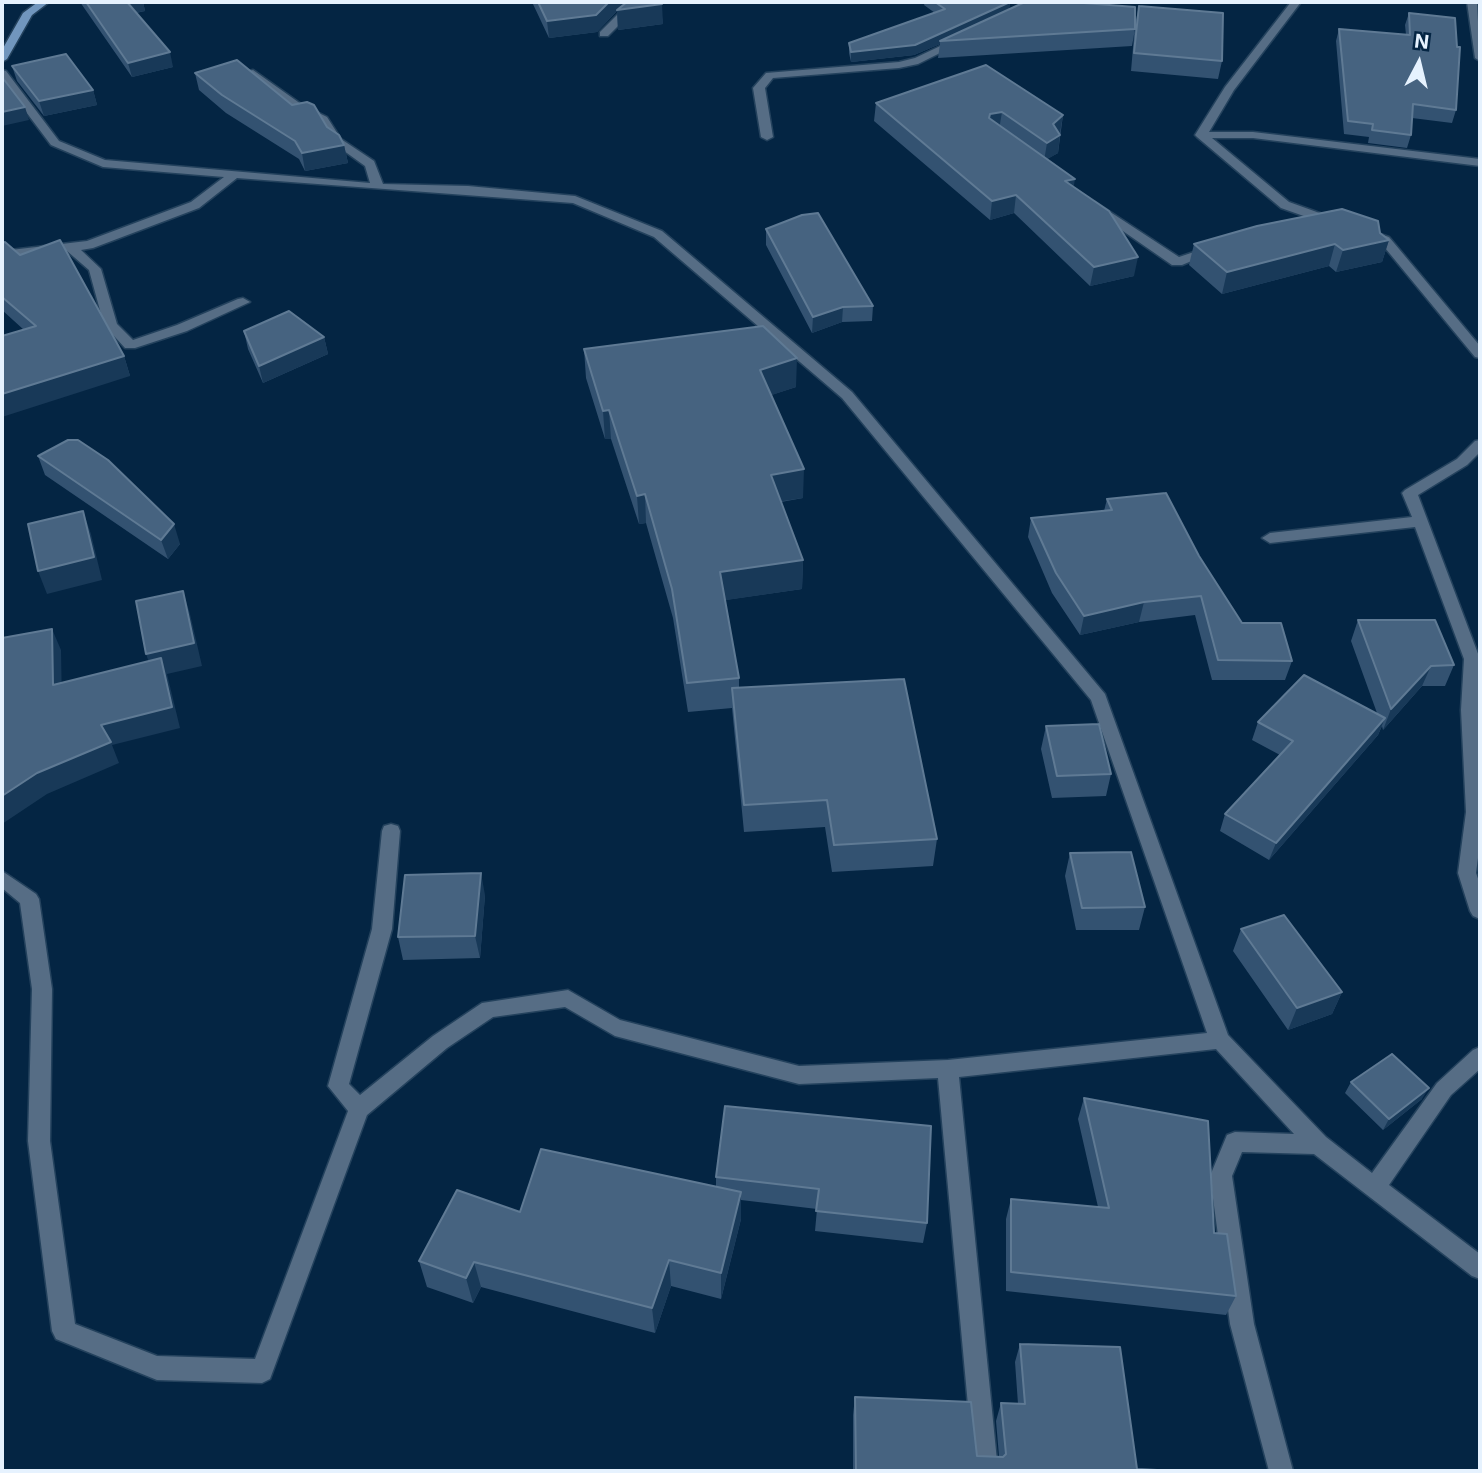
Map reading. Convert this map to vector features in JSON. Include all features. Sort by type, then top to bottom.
[{"type":"street","points":[[2,59],[28,13],[44,2]]},
{"type":"street","points":[[604,34],[625,13],[642,2]]},
{"type":"street","points":[[1202,135],[1229,89],[1296,2]]},
{"type":"street","points":[[1472,2],[1480,58]]},
{"type":"street","points":[[767,137],[759,88],[770,75],[899,65],[918,61],[966,37]]},
{"type":"street","points":[[2,73],[55,143],[103,163],[378,187],[468,190],[575,200],[657,234],[846,395],[1099,698],[1220,1040],[1318,1144],[1480,1268]]},
{"type":"street","points":[[253,73],[297,106],[323,119],[337,141],[370,164],[378,187]]},
{"type":"street","points":[[1202,135],[1253,135],[1480,163]]},
{"type":"street","points":[[1202,135],[1284,205],[1300,215],[1346,226]]},
{"type":"street","points":[[2,255],[89,245],[195,205],[234,175]]},
{"type":"street","points":[[1088,201],[1177,262],[1223,247]]},
{"type":"street","points":[[1359,231],[1385,240],[1480,354]]},
{"type":"street","points":[[70,247],[95,270],[111,326],[130,345],[182,328],[243,302]]},
{"type":"street","points":[[1480,444],[1462,462],[1410,494],[1472,659],[1470,710],[1475,812],[1467,873],[1480,911]]},
{"type":"street","points":[[1270,538],[1421,521]]},
{"type":"street","points":[[359,1109],[338,1086],[382,929],[391,831]]},
{"type":"street","points":[[2,878],[29,899],[42,989],[39,1141],[64,1331],[157,1368],[262,1371],[359,1109],[440,1042],[489,1009],[568,998],[615,1027],[799,1075],[948,1069],[1220,1040]]},
{"type":"street","points":[[1375,1187],[1444,1090],[1480,1056]]},
{"type":"street","points":[[948,1069],[986,1471]]},
{"type":"street","points":[[1281,1471],[1242,1324],[1221,1175],[1235,1142],[1318,1144]]},
{"type":"building","points":[[86,2],[127,2],[170,52],[128,63]]},
{"type":"building","points":[[538,2],[609,2],[596,15],[547,21]]},
{"type":"building","points":[[627,2],[660,2],[662,4],[617,10]]},
{"type":"building","points":[[935,2],[1010,2],[915,45],[851,52],[849,43],[945,9]]},
{"type":"building","points":[[1025,2],[1135,7],[1135,29],[940,41]]},
{"type":"building","points":[[1139,6],[1223,13],[1222,61],[1134,53]]},
{"type":"building","points":[[1409,13],[1455,18],[1457,47],[1460,47],[1456,110],[1413,104],[1411,135],[1372,130],[1373,124],[1348,121],[1339,29],[1410,35]]},
{"type":"building","points":[[66,54],[93,90],[39,101],[12,66]]},
{"type":"building","points":[[237,60],[292,105],[307,102],[314,105],[327,127],[339,135],[344,145],[302,153],[295,141],[222,95],[195,73]]},
{"type":"building","points":[[986,65],[1063,115],[1053,124],[1060,135],[1047,143],[1002,112],[990,114],[989,118],[1075,179],[1065,181],[1109,211],[1138,257],[1094,267],[1016,195],[992,201],[876,103]]},
{"type":"building","points":[[2,77],[25,107],[2,112]]},
{"type":"building","points":[[1342,209],[1378,221],[1380,233],[1389,240],[1343,250],[1335,244],[1227,272],[1194,244],[1257,226]]},
{"type":"building","points":[[818,213],[873,306],[843,307],[813,317],[766,229],[802,215]]},
{"type":"building","points":[[60,240],[124,356],[2,394],[2,336],[36,326],[2,297],[2,243],[5,242],[20,255]]},
{"type":"building","points":[[289,311],[324,337],[259,366],[244,331]]},
{"type":"building","points":[[763,326],[797,358],[760,370],[804,469],[771,475],[803,560],[720,572],[739,678],[687,683],[672,589],[645,494],[637,496],[609,410],[603,411],[584,349]]},
{"type":"building","points":[[68,440],[78,440],[108,460],[174,524],[161,540],[38,456]]},
{"type":"building","points":[[1166,493],[1199,556],[1242,623],[1281,623],[1292,661],[1218,660],[1201,596],[1144,602],[1084,616],[1056,573],[1031,518],[1112,510],[1107,499]]},
{"type":"building","points":[[83,511],[94,557],[38,571],[28,524]]},
{"type":"building","points":[[183,591],[194,643],[146,654],[136,601]]},
{"type":"building","points":[[1358,620],[1435,620],[1454,665],[1431,666],[1391,709]]},
{"type":"building","points":[[52,629],[53,685],[161,658],[172,707],[101,725],[111,742],[37,773],[2,796],[2,638]]},
{"type":"building","points":[[1304,675],[1385,718],[1276,843],[1225,814],[1293,741],[1258,722]]},
{"type":"building","points":[[904,679],[937,839],[834,845],[827,800],[744,805],[732,688]]},
{"type":"building","points":[[1099,724],[1111,774],[1057,776],[1046,726]]},
{"type":"building","points":[[1131,852],[1145,907],[1082,908],[1070,853]]},
{"type":"building","points":[[481,873],[475,936],[398,937],[405,875]]},
{"type":"building","points":[[1284,915],[1342,992],[1297,1008],[1241,929]]},
{"type":"building","points":[[1392,1054],[1429,1088],[1389,1119],[1351,1082]]},
{"type":"building","points":[[1084,1098],[1208,1121],[1214,1233],[1227,1234],[1236,1296],[1011,1272],[1011,1199],[1109,1208]]},
{"type":"building","points":[[725,1106],[931,1126],[927,1223],[816,1211],[819,1189],[716,1177]]},
{"type":"building","points":[[541,1149],[741,1192],[721,1273],[669,1260],[652,1308],[474,1262],[466,1278],[419,1261],[457,1190],[520,1212]]},
{"type":"building","points":[[1020,1344],[1120,1347],[1137,1469],[1177,1471],[856,1471],[855,1397],[971,1402],[977,1456],[1003,1457],[1006,1454],[1001,1403],[1025,1404]]}]
